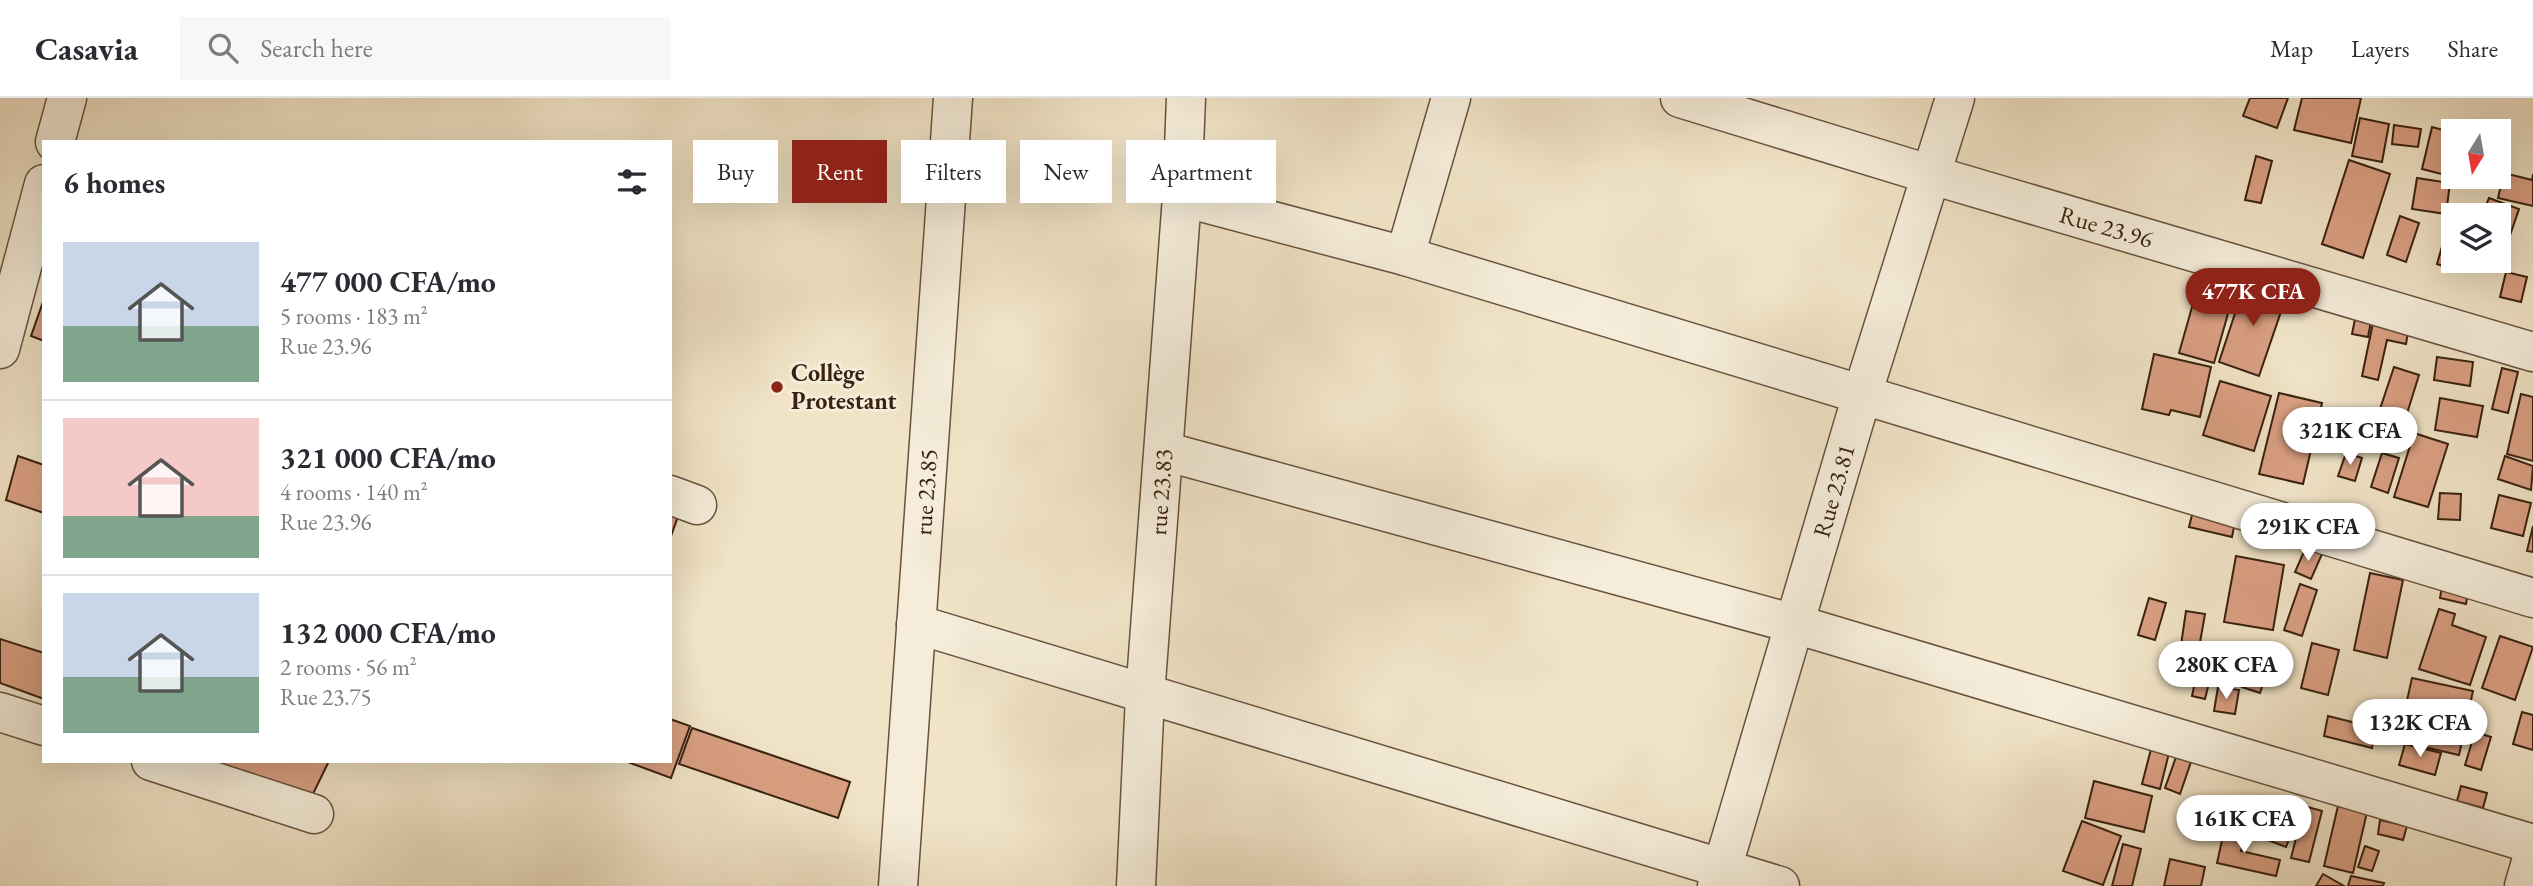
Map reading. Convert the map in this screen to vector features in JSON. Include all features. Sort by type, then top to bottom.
[{"type":"street","points":[[56,140],[67,98]]},
{"type":"street","name":"rue 23.85","points":[[898,886],[953,98]]},
{"type":"street","name":"rue 23.83","points":[[1184,140],[1186,98]]},
{"type":"street","points":[[1405,256],[1451,98]]},
{"type":"street","name":"Rue 23.96","points":[[1681,98],[2533,352]]},
{"type":"street","name":"Rue 23.81","points":[[1720,877],[1862,395],[1955,98]]},
{"type":"street","points":[[0,349],[34,258],[42,199]]},
{"type":"street","name":"rue 23.83","points":[[1136,886],[1145,696],[1182,203]]},
{"type":"street","points":[[1205,203],[1405,256],[2533,598]]},
{"type":"street","points":[[1164,451],[1795,624],[2533,844]]},
{"type":"street","points":[[916,625],[1720,877],[1780,886]]},
{"type":"street","points":[[0,712],[42,725]]},
{"type":"street","points":[[156,763],[314,814]]},
{"type":"street","points":[[2524,886],[2533,855]]},
{"type":"building","points":[[2250,98],[2288,98],[2277,128],[2243,116]]},
{"type":"building","points":[[2302,98],[2361,98],[2351,143],[2294,130]]},
{"type":"building","points":[[2360,118],[2389,124],[2382,162],[2352,156]]},
{"type":"building","points":[[2394,125],[2421,129],[2418,147],[2392,144]]},
{"type":"building","points":[[2432,127],[2441,129],[2441,174],[2422,169]]},
{"type":"building","points":[[2256,156],[2272,161],[2261,203],[2245,200]]},
{"type":"building","points":[[2349,160],[2390,174],[2363,258],[2322,244]]},
{"type":"building","points":[[2533,174],[2533,206],[2498,198],[2500,189],[2511,189],[2511,175],[2532,180]]},
{"type":"building","points":[[2417,178],[2441,182],[2441,189],[2449,189],[2447,203],[2441,203],[2441,213],[2412,209]]},
{"type":"building","points":[[2489,198],[2503,203],[2487,203]]},
{"type":"building","points":[[2511,206],[2519,209],[2511,232]]},
{"type":"building","points":[[2400,216],[2419,223],[2406,262],[2387,255]]},
{"type":"building","points":[[2441,250],[2441,265],[2437,264]]},
{"type":"building","points":[[2506,273],[2527,277],[2521,302],[2500,297]]},
{"type":"building","points":[[2246,280],[2287,294],[2259,376],[2219,362]]},
{"type":"building","points":[[2198,286],[2233,296],[2214,363],[2179,353]]},
{"type":"building","points":[[42,305],[42,340],[31,336]]},
{"type":"building","points":[[2357,309],[2373,311],[2368,337],[2352,334]]},
{"type":"building","points":[[2374,318],[2409,326],[2406,344],[2387,340],[2378,380],[2362,376]]},
{"type":"building","points":[[2154,354],[2211,367],[2200,417],[2171,410],[2169,415],[2142,409]]},
{"type":"building","points":[[2437,357],[2473,362],[2470,386],[2434,380]]},
{"type":"building","points":[[2394,367],[2419,375],[2405,420],[2379,412]]},
{"type":"building","points":[[2502,368],[2518,372],[2508,413],[2492,409]]},
{"type":"building","points":[[2220,381],[2271,396],[2254,451],[2203,435]]},
{"type":"building","points":[[2279,393],[2322,403],[2303,484],[2259,474]]},
{"type":"building","points":[[2521,394],[2533,397],[2533,461],[2507,454]]},
{"type":"building","points":[[2440,398],[2483,406],[2477,437],[2435,430]]},
{"type":"building","points":[[2368,414],[2398,421],[2394,436],[2364,429]]},
{"type":"building","points":[[2414,433],[2448,444],[2428,507],[2394,497]]},
{"type":"building","points":[[2346,453],[2362,458],[2355,481],[2338,476]]},
{"type":"building","points":[[2382,453],[2399,458],[2388,493],[2371,487]]},
{"type":"building","points":[[18,456],[42,464],[42,512],[6,500]]},
{"type":"building","points":[[2505,456],[2533,466],[2531,490],[2498,479]]},
{"type":"building","points":[[2440,493],[2461,494],[2460,520],[2438,519]]},
{"type":"building","points":[[2499,495],[2531,503],[2523,536],[2491,528]]},
{"type":"building","points":[[672,506],[681,508],[672,533]]},
{"type":"building","points":[[2194,507],[2236,517],[2232,537],[2189,527]]},
{"type":"building","points":[[2533,526],[2533,552],[2527,551]]},
{"type":"building","points":[[2306,547],[2322,554],[2311,579],[2295,572]]},
{"type":"building","points":[[2236,556],[2284,565],[2273,630],[2224,622]]},
{"type":"building","points":[[2370,573],[2403,580],[2387,658],[2354,650]]},
{"type":"building","points":[[2300,584],[2317,590],[2302,636],[2284,630]]},
{"type":"building","points":[[2442,586],[2468,592],[2466,604],[2440,598]]},
{"type":"building","points":[[2149,598],[2166,603],[2155,640],[2138,635]]},
{"type":"building","points":[[2439,609],[2455,614],[2452,625],[2486,637],[2470,685],[2419,669]]},
{"type":"building","points":[[2186,611],[2205,614],[2199,648],[2181,645]]},
{"type":"building","points":[[2500,636],[2533,647],[2515,700],[2482,688]]},
{"type":"building","points":[[0,639],[42,652],[42,698],[0,683]]},
{"type":"building","points":[[2312,643],[2339,650],[2328,695],[2301,688]]},
{"type":"building","points":[[2254,648],[2273,654],[2260,693],[2242,687]]},
{"type":"building","points":[[2212,655],[2231,662],[2226,677],[2207,671]]},
{"type":"building","points":[[2197,672],[2211,675],[2205,699],[2192,696]]},
{"type":"building","points":[[2412,678],[2473,691],[2459,755],[2398,741]]},
{"type":"building","points":[[2218,687],[2239,690],[2235,714],[2214,711]]},
{"type":"building","points":[[2522,712],[2533,715],[2533,750],[2513,744]]},
{"type":"building","points":[[2328,716],[2376,728],[2372,748],[2324,736]]},
{"type":"building","points":[[672,720],[690,726],[671,778],[630,763],[672,763]]},
{"type":"building","points":[[692,728],[850,782],[838,818],[679,764]]},
{"type":"building","points":[[2475,732],[2491,737],[2481,770],[2465,765]]},
{"type":"building","points":[[2405,744],[2441,753],[2435,775],[2399,765]]},
{"type":"building","points":[[2151,749],[2169,753],[2160,789],[2142,784]]},
{"type":"building","points":[[2176,757],[2191,762],[2180,794],[2165,788]]},
{"type":"building","points":[[216,763],[328,763],[311,798]]},
{"type":"building","points":[[2094,781],[2152,796],[2144,832],[2085,818]]},
{"type":"building","points":[[2461,786],[2487,793],[2483,808],[2457,801]]},
{"type":"building","points":[[2269,805],[2298,816],[2286,847],[2257,836]]},
{"type":"building","points":[[2304,806],[2322,811],[2309,862],[2291,858]]},
{"type":"building","points":[[2338,806],[2367,812],[2353,873],[2324,866]]},
{"type":"building","points":[[2380,820],[2407,826],[2403,840],[2378,834]]},
{"type":"building","points":[[2082,821],[2121,836],[2103,885],[2063,871]]},
{"type":"building","points":[[2225,827],[2245,832],[2241,851],[2280,860],[2276,876],[2217,863]]},
{"type":"building","points":[[2123,844],[2141,849],[2132,886],[2112,886]]},
{"type":"building","points":[[2365,846],[2379,851],[2372,871],[2358,867]]},
{"type":"building","points":[[2170,859],[2205,867],[2201,886],[2164,886]]},
{"type":"building","points":[[2323,874],[2344,886],[2316,886]]},
{"type":"building","points":[[2351,876],[2384,883],[2383,886],[2348,886]]},
{"type":"place","name":"Collège Protestant","points":[[777,387]]}]
